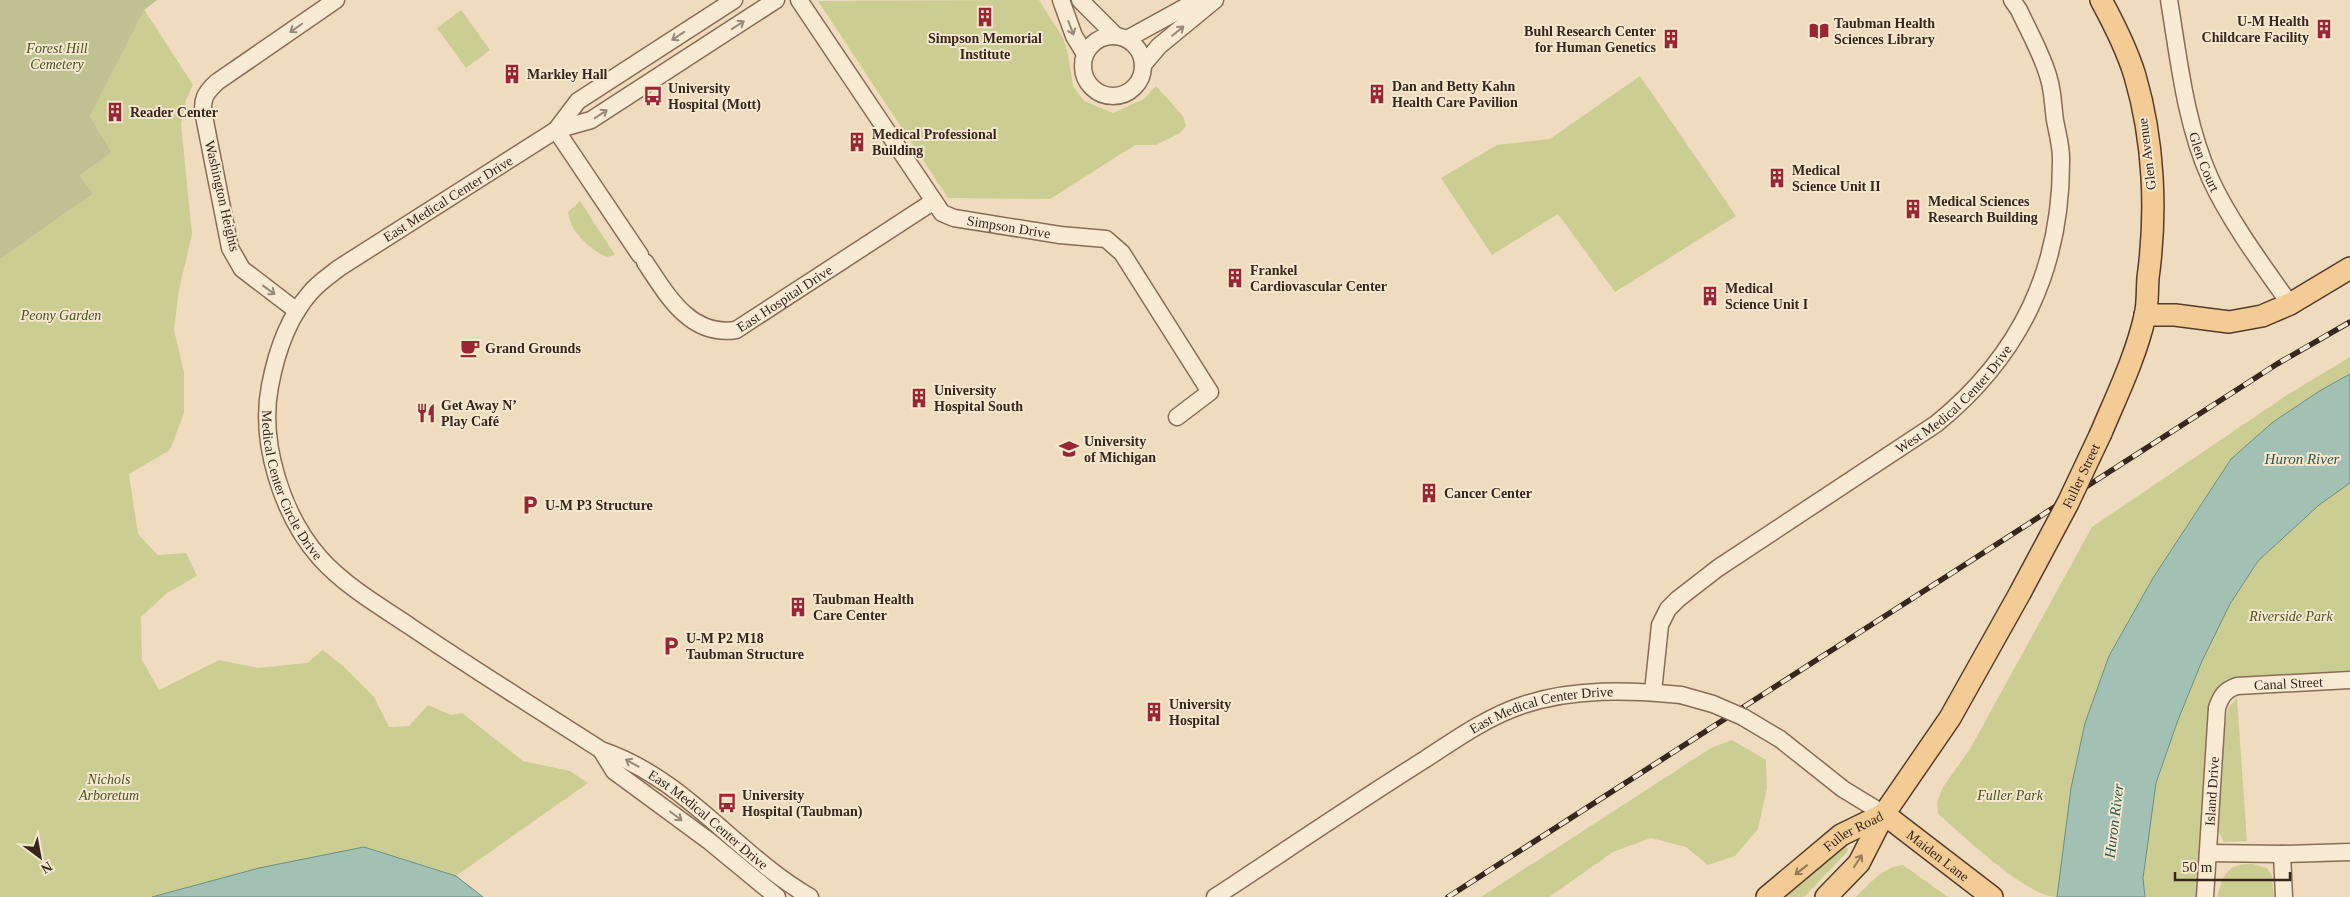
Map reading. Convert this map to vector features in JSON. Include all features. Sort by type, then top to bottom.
[{"type":"main road","name":"Glen Avenue","points":[[2101,0],[2118,31],[2135,75],[2146,127],[2152,185],[2153,242],[2145,315]]},
{"type":"main road","points":[[2145,315],[2175,315],[2229,322],[2262,316],[2290,304],[2350,268]]},
{"type":"main road","name":"Fuller Street","points":[[1884,814],[1950,718],[2068,503],[2121,386],[2145,315]]},
{"type":"main road","name":"Fuller Road","points":[[1767,897],[1841,835],[1884,814]]},
{"type":"main road","name":"Fuller Road","points":[[1826,897],[1859,863],[1884,814]]},
{"type":"main road","name":"Maiden Lane","points":[[1884,814],[1992,897]]},
{"type":"street","name":"Washington Heights","points":[[297,311],[242,269],[230,248],[204,116],[203,98],[218,82],[336,0]]},
{"type":"street","name":"East Medical Center Drive","points":[[556,130],[578,101],[734,0]]},
{"type":"street","name":"East Medical Center Drive","points":[[339,268],[556,130],[591,120],[776,0]]},
{"type":"street","name":"Simpson Drive","points":[[799,0],[942,213],[954,218],[1060,235],[1106,239],[1122,253],[1210,392],[1177,417]]},
{"type":"street","points":[[1061,0],[1074,36],[1086,54]]},
{"type":"street","points":[[1080,0],[1122,37],[1135,45],[1141,54],[1143,65],[1139,81],[1124,94],[1107,96],[1093,89],[1086,80],[1083,64],[1090,46],[1099,39],[1122,37],[1198,0]]},
{"type":"street","points":[[1143,65],[1159,46],[1215,0]]},
{"type":"street","name":"West Medical Center Drive","points":[[1653,692],[1660,625],[1668,609],[1718,568],[1903,447],[1950,413],[1963,402],[2001,359],[2029,311],[2047,268],[2058,214],[2061,156],[2049,78],[2019,10],[2012,0]]},
{"type":"street","name":"Glen Court","points":[[2169,0],[2186,106],[2210,176],[2220,198],[2290,304]]},
{"type":"street","name":"East Hospital Drive","points":[[556,130],[672,303],[684,315],[695,322],[724,332],[736,330],[934,201]]},
{"type":"street","name":"Medical Center Circle Drive","points":[[339,268],[310,292],[297,311],[279,348],[268,397],[266,420],[280,488],[292,520],[321,559],[371,600],[452,655]]},
{"type":"street","name":"East Medical Center Drive","points":[[452,655],[601,750],[623,757],[674,788],[779,875],[810,897]]},
{"type":"street","name":"Canal Street","points":[[2228,689],[2237,686],[2350,680]]},
{"type":"street","name":"Island Drive","points":[[2205,897],[2217,708],[2220,698],[2228,689]]},
{"type":"street","name":"East Medical Center Drive","points":[[1215,897],[1454,740],[1498,714],[1524,704],[1555,697],[1610,692],[1653,692],[1681,695],[1713,704],[1743,717],[1780,739],[1843,789],[1884,814]]},
{"type":"street","name":"East Medical Center Drive","points":[[601,750],[614,770],[702,835],[777,897]]},
{"type":"street","points":[[2208,853],[2282,854],[2350,852]]},
{"type":"street","points":[[2282,854],[2284,897]]},
{"type":"green space","name":"Forest Hill Cemetery","points":[[0,0],[157,0],[144,10],[90,116],[112,153],[80,175],[93,194],[0,259]]},
{"type":"green space","points":[[1039,0],[1063,38],[1068,54],[1073,86],[1084,101],[1113,113],[1144,99],[1156,86],[1183,116],[1186,126],[1180,133],[1156,145],[1135,145],[1050,199],[948,198],[818,1]]},
{"type":"green space","name":"Nichols Arboretum","points":[[144,9],[193,85],[186,100],[181,124],[192,234],[179,290],[174,330],[184,372],[184,413],[170,450],[129,474],[138,534],[158,555],[186,553],[197,576],[167,593],[141,617],[142,660],[159,690],[219,660],[258,668],[307,663],[323,650],[344,667],[374,697],[389,727],[409,726],[428,705],[451,715],[462,713],[523,761],[570,771],[588,783],[456,876],[364,847],[259,868],[152,897],[0,897],[0,259],[93,194],[80,175],[112,153],[90,116]]},
{"type":"green space","points":[[461,10],[490,50],[466,68],[437,28]]},
{"type":"green space","points":[[1640,76],[1736,216],[1615,292],[1558,214],[1492,255],[1441,178],[1497,145],[1550,139]]},
{"type":"green space","points":[[580,201],[615,255],[607,257],[594,250],[577,233],[568,212]]},
{"type":"green space","name":"Fuller Park","points":[[2350,357],[2350,374],[2321,390],[2273,422],[2231,459],[2109,656],[2085,723],[2071,788],[2057,897],[2044,894],[2029,887],[1995,863],[1938,814],[1937,802],[1943,787],[1970,749],[2092,527],[2287,395]]},
{"type":"green space","name":"Riverside Park","points":[[2350,483],[2350,671],[2226,679],[2222,690],[2198,897],[2145,897],[2143,878],[2156,783],[2178,720],[2202,661],[2230,604],[2258,561],[2319,505]]},
{"type":"green space","points":[[2237,698],[2247,841],[2224,842],[2217,829],[2225,727],[2228,708]]},
{"type":"green space","points":[[1732,740],[1766,760],[1767,788],[1758,829],[1735,856],[1708,865],[1686,847],[1651,838],[1613,852],[1549,897],[1481,897],[1711,748]]},
{"type":"green space","points":[[1845,846],[1848,849],[1847,852],[1804,897],[1780,897]]},
{"type":"green space","points":[[2244,864],[2253,864],[2267,868],[2272,876],[2274,897],[2217,897],[2224,877],[2232,868]]},
{"type":"green space","points":[[1903,865],[1948,897],[1856,897],[1883,872]]},
{"type":"water","name":"Huron River","points":[[2350,374],[2350,483],[2319,505],[2258,561],[2230,604],[2202,661],[2178,720],[2156,783],[2143,878],[2145,897],[2057,897],[2071,788],[2085,723],[2109,656],[2153,578],[2231,459],[2273,422],[2321,390]]},
{"type":"water","points":[[364,847],[456,876],[483,897],[152,897],[259,868]]},
{"type":"railway","points":[[1448,897],[2277,364],[2350,322]]},
{"type":"place","name":"Simpson Memorial Institute","points":[[985,17]]},
{"type":"place","name":"U-M Health Childcare Facility","points":[[2324,29]]},
{"type":"place","name":"Taubman Health Sciences Library","points":[[1819,31]]},
{"type":"place","name":"Buhl Research Center for Human Genetics","points":[[1671,39]]},
{"type":"place","name":"Markley Hall","points":[[512,74]]},
{"type":"place","name":"Dan and Betty Kahn Health Care Pavilion","points":[[1377,94]]},
{"type":"place","name":"University Hospital (Mott)","points":[[653,96]]},
{"type":"place","name":"Reader Center","points":[[115,112]]},
{"type":"place","name":"Medical Professional Building","points":[[857,142]]},
{"type":"place","name":"Medical Science Unit II","points":[[1777,178]]},
{"type":"place","name":"Medical Sciences Research Building","points":[[1913,209]]},
{"type":"place","name":"Frankel Cardiovascular Center","points":[[1235,278]]},
{"type":"place","name":"Medical Science Unit I","points":[[1710,296]]},
{"type":"place","name":"Grand Grounds","points":[[470,348]]},
{"type":"place","name":"University Hospital South","points":[[919,398]]},
{"type":"place","name":"Get Away N’ Play Café","points":[[426,413]]},
{"type":"place","name":"University of Michigan","points":[[1069,449]]},
{"type":"place","name":"Cancer Center","points":[[1429,493]]},
{"type":"place","name":"U-M P3 Structure","points":[[530,505]]},
{"type":"place","name":"Taubman Health Care Center","points":[[798,607]]},
{"type":"place","name":"U-M P2 M18 Taubman Structure","points":[[671,646]]},
{"type":"place","name":"University Hospital","points":[[1154,712]]},
{"type":"place","name":"University Hospital (Taubman)","points":[[727,803]]},
{"type":"park label","name":"Peony Garden","points":[[61,315]]}]
